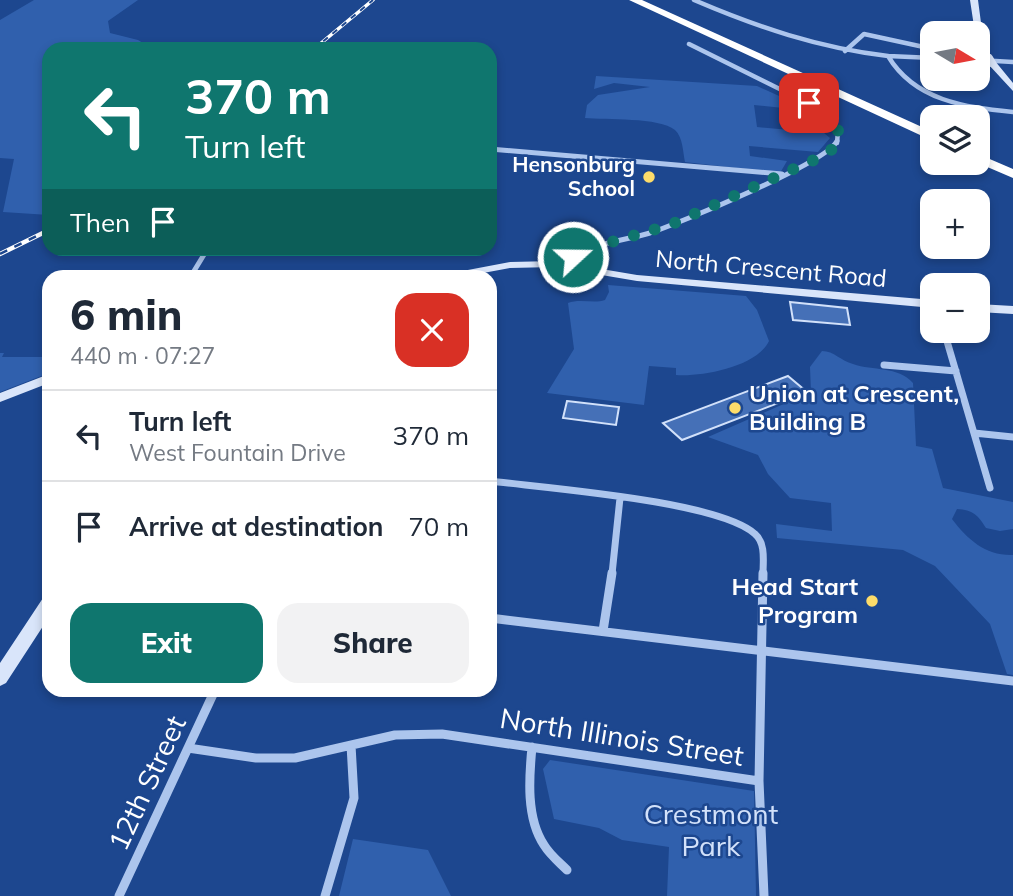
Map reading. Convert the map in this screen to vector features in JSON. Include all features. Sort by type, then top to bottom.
[{"type":"highway","points":[[634,0],[920,131]]},
{"type":"highway","points":[[652,0],[920,120]]},
{"type":"highway","points":[[990,152],[1013,162]]},
{"type":"highway","points":[[990,163],[1013,174]]},
{"type":"street","points":[[694,0],[785,38],[845,51],[920,57]]},
{"type":"street","points":[[974,0],[979,35],[990,61],[1013,88]]},
{"type":"street","points":[[845,51],[864,34],[920,46]]},
{"type":"street","points":[[565,265],[584,251],[670,225],[784,174],[834,148],[839,136],[834,122],[818,107],[689,44]]},
{"type":"street","points":[[888,56],[897,73],[917,88],[966,105],[1013,112]]},
{"type":"street","points":[[990,61],[1013,62]]},
{"type":"street","points":[[497,150],[784,174]]},
{"type":"street","name":"North Crescent Road","points":[[484,270],[510,265],[565,265],[637,278],[920,303]]},
{"type":"street","points":[[990,309],[1013,310]]},
{"type":"street","points":[[948,343],[990,488]]},
{"type":"street","points":[[884,365],[956,371]]},
{"type":"street","points":[[0,398],[42,381]]},
{"type":"street","points":[[974,433],[1013,437]]},
{"type":"street","points":[[497,482],[656,502],[718,516],[754,532],[760,540],[759,781],[764,896]]},
{"type":"street","points":[[603,631],[620,498]]},
{"type":"street","points":[[0,678],[42,614]]},
{"type":"street","points":[[497,619],[1013,681]]},
{"type":"street","name":"12th Street","points":[[119,896],[212,697]]},
{"type":"street","name":"North Illinois Street","points":[[188,748],[256,758],[295,758],[394,735],[442,734],[759,781]]},
{"type":"street","points":[[325,896],[354,798],[351,745]]},
{"type":"street","points":[[532,747],[530,796],[534,818],[542,842],[567,870]]},
{"type":"green space","points":[[34,0],[138,0],[108,21],[110,33],[141,42],[42,42],[42,215],[3,212],[14,159],[0,158],[0,20]]},
{"type":"green space","points":[[596,76],[757,86],[819,114],[754,105],[757,127],[824,133],[830,138],[818,152],[749,146],[750,156],[787,161],[780,173],[685,162],[680,137],[675,130],[667,126],[645,121],[585,118],[587,105],[598,95],[650,87],[614,83],[594,89]]},
{"type":"green space","points":[[608,285],[746,296],[757,310],[769,341],[753,358],[713,372],[676,375],[676,368],[649,366],[644,405],[547,393],[574,349],[568,303],[605,300],[609,292]]},
{"type":"green space","points":[[822,351],[853,364],[893,371],[913,383],[916,446],[932,449],[943,488],[1013,502],[1013,529],[1000,531],[986,528],[974,514],[957,509],[952,519],[964,534],[986,550],[1013,555],[1013,675],[1007,674],[990,624],[935,566],[903,550],[777,538],[776,524],[832,531],[831,503],[790,498],[768,474],[758,455],[708,437],[811,392],[810,367]]},
{"type":"green space","points":[[0,353],[4,353],[2,357],[42,357],[42,376],[0,392]]},
{"type":"green space","name":"Crestmont Park","points":[[550,760],[754,791],[756,896],[667,896],[669,847],[622,840],[599,828],[554,819],[543,769]]},
{"type":"green space","points":[[353,839],[428,850],[451,896],[339,896]]},
{"type":"building","points":[[790,302],[847,308],[850,325],[793,320]]},
{"type":"building","name":"Union at Crescent, Building B","points":[[788,376],[807,392],[682,440],[663,423]]},
{"type":"building","points":[[567,401],[619,407],[616,425],[563,418]]},
{"type":"railway","points":[[322,42],[373,0]]},
{"type":"railway","points":[[0,254],[42,233]]},
{"type":"place","name":"Hensonburg School","points":[[649,177]]},
{"type":"place","name":"Union at Crescent, Building B","points":[[735,408]]},
{"type":"place","name":"Head Start Program","points":[[872,601]]},
{"type":"route","points":[[573,257],[591,248],[670,225],[827,154],[837,144],[838,130],[824,111],[809,103]]}]
